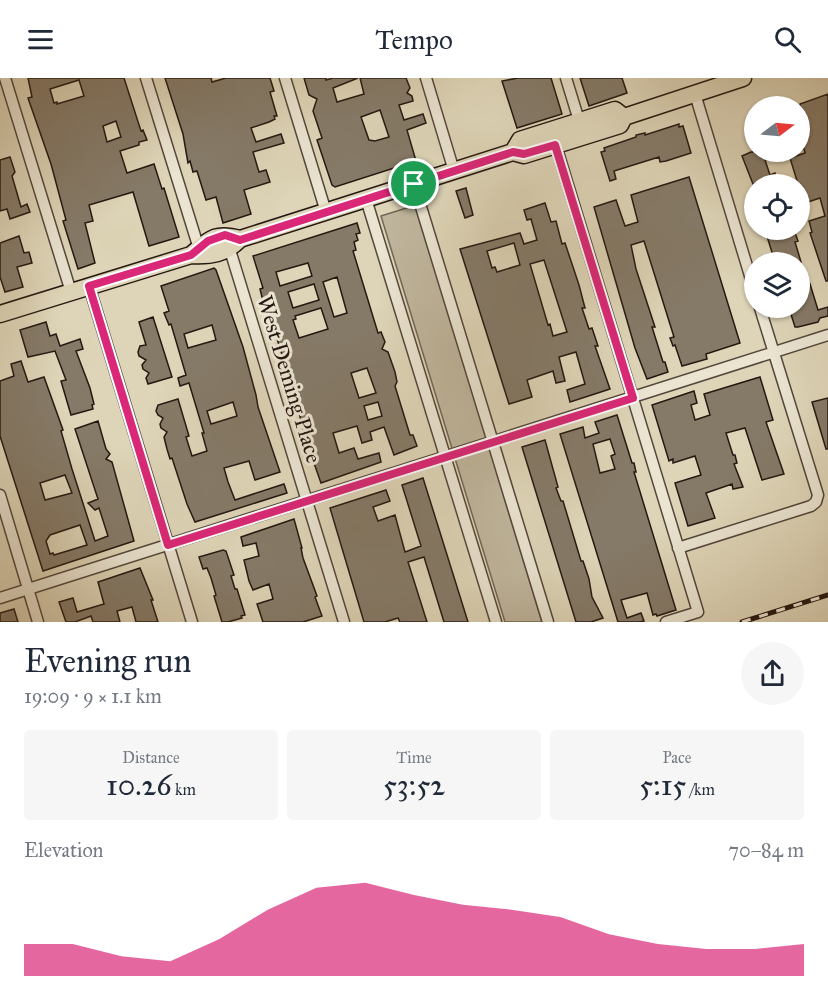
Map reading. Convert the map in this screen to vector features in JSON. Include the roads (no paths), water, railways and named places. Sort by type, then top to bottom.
[{"type":"main road","points":[[0,314],[197,253],[208,241],[225,235],[235,245],[326,212],[513,152],[524,154],[553,138],[581,129],[620,125],[624,117],[704,87],[743,78]]},
{"type":"street","points":[[5,78],[71,292]]},
{"type":"street","points":[[146,78],[197,253]]},
{"type":"street","points":[[285,78],[326,212]]},
{"type":"street","points":[[426,78],[454,171]]},
{"type":"street","points":[[566,78],[581,129]]},
{"type":"street","points":[[704,87],[745,252]]},
{"type":"street","points":[[553,138],[698,612],[666,622]]},
{"type":"street","points":[[414,184],[548,622]]},
{"type":"street","points":[[366,199],[496,622]]},
{"type":"street","name":"West Deming Place","points":[[235,245],[307,501],[344,622]]},
{"type":"street","points":[[89,286],[192,622]]},
{"type":"street","points":[[678,548],[811,506],[816,502],[818,495],[763,318]]},
{"type":"street","points":[[0,598],[828,335]]},
{"type":"street","points":[[0,495],[38,622]]},
{"type":"railway","points":[[742,622],[828,595]]}]
